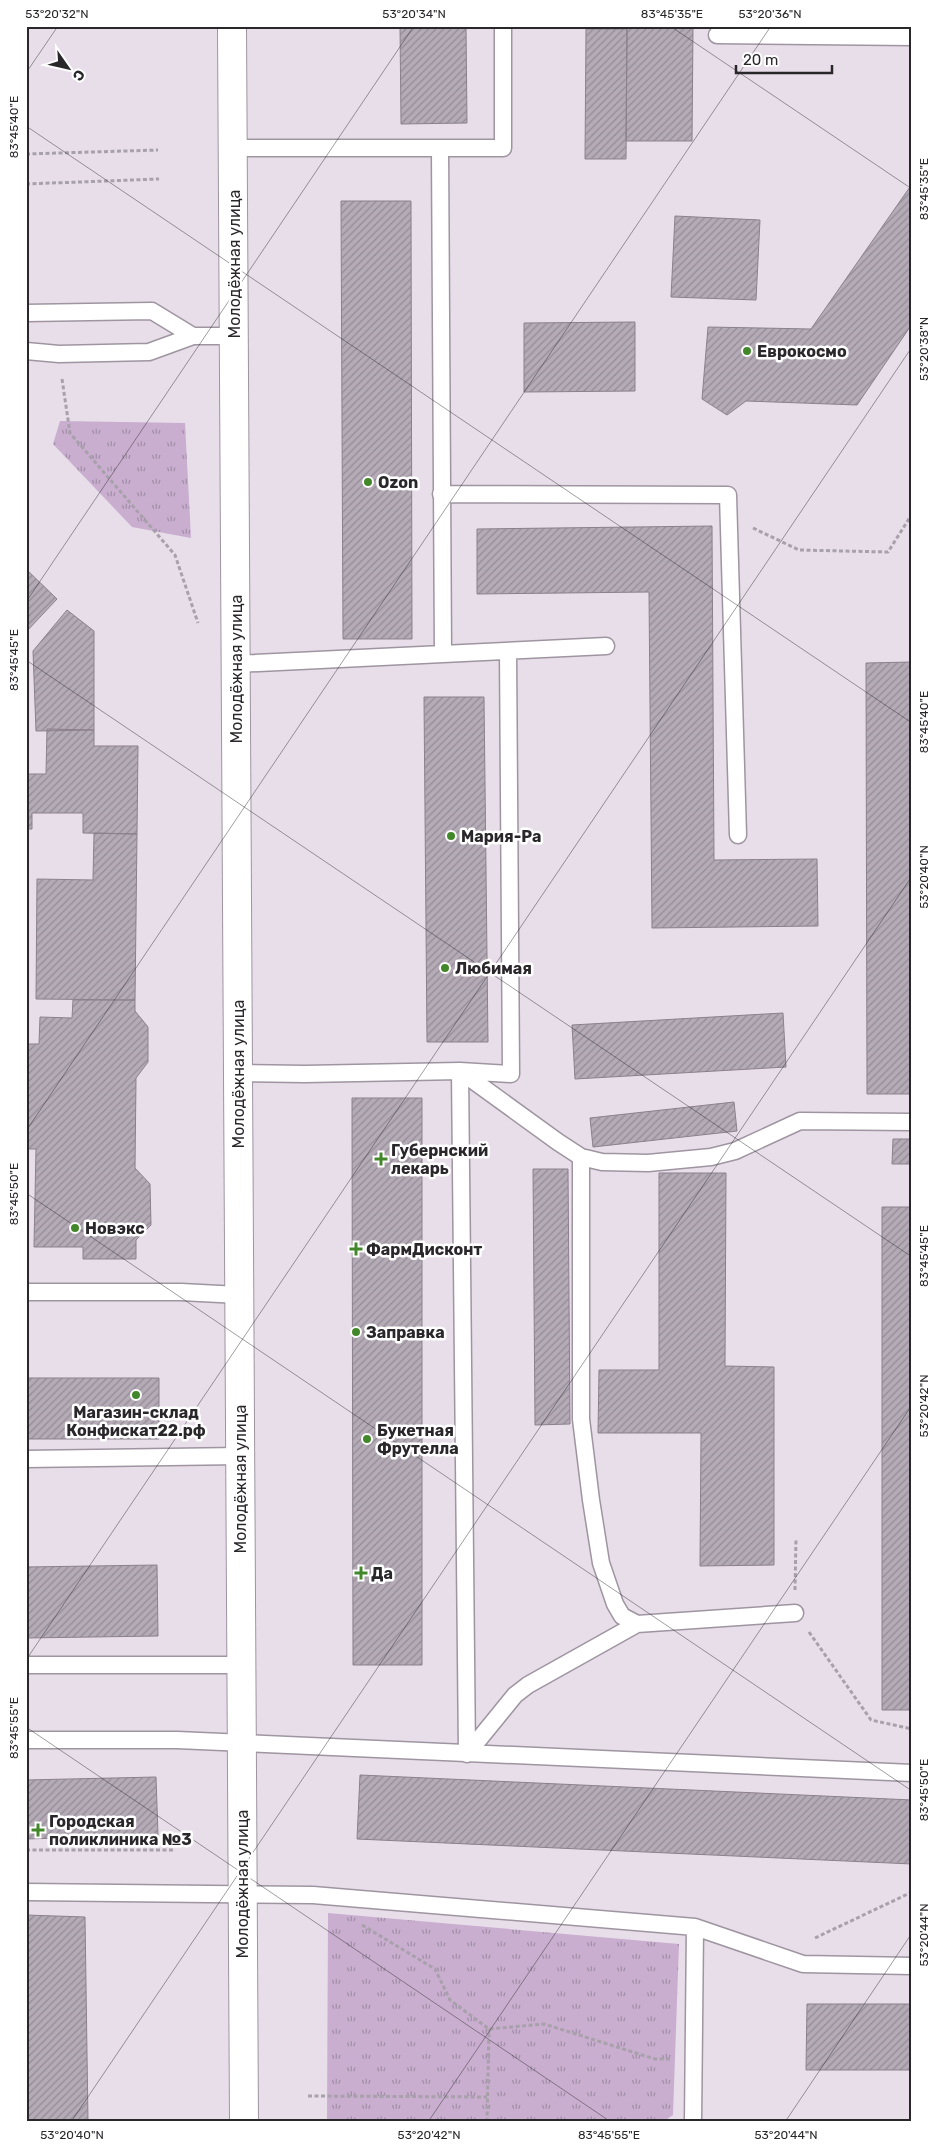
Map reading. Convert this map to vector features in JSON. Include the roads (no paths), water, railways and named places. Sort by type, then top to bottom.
[{"type":"street","name":"Молодёжная улица","points":[[232,26],[244,2122]]},
{"type":"lane","points":[[233,148],[503,148],[503,26]]},
{"type":"lane","points":[[717,35],[912,37]]},
{"type":"lane","points":[[440,148],[443,654]]},
{"type":"lane","points":[[26,313],[152,311],[194,336]]},
{"type":"lane","points":[[26,351],[59,354],[149,352],[194,336],[234,336]]},
{"type":"lane","points":[[441,494],[728,495],[738,836]]},
{"type":"lane","points":[[236,664],[606,646]]},
{"type":"lane","points":[[238,1073],[305,1074],[460,1071],[511,1074],[508,651]]},
{"type":"lane","points":[[460,1071],[492,1096],[581,1157],[602,1162],[648,1163],[711,1157],[735,1151],[800,1121],[912,1122]]},
{"type":"lane","points":[[460,1071],[467,1754]]},
{"type":"lane","points":[[581,1157],[581,1419],[601,1563],[615,1604],[622,1616],[637,1624]]},
{"type":"lane","points":[[26,1292],[171,1292],[239,1295]]},
{"type":"lane","points":[[26,1459],[240,1456]]},
{"type":"lane","points":[[467,1754],[515,1695],[528,1684],[637,1624],[795,1612]]},
{"type":"lane","points":[[26,1665],[241,1666]]},
{"type":"lane","points":[[26,1740],[177,1740],[912,1774]]},
{"type":"lane","points":[[26,1892],[312,1895],[694,1927],[804,1964],[912,1966]]},
{"type":"lane","points":[[693,2122],[694,1927]]},
{"type":"place","name":"Еврокосмо","points":[[747,351]]},
{"type":"place","name":"Ozon","points":[[368,482]]},
{"type":"place","name":"Мария-Ра","points":[[451,836]]},
{"type":"place","name":"Любимая","points":[[445,968]]},
{"type":"place","name":"Губернский лекарь","points":[[381,1159]]},
{"type":"place","name":"Новэкс","points":[[75,1228]]},
{"type":"place","name":"ФармДисконт","points":[[356,1249]]},
{"type":"place","name":"Заправка","points":[[356,1332]]},
{"type":"place","name":"Магазин-склад Конфискат22.рф","points":[[136,1395]]},
{"type":"place","name":"Букетная Фрутелла","points":[[367,1439]]},
{"type":"place","name":"Да","points":[[361,1573]]},
{"type":"place","name":"Городская поликлиника №3","points":[[38,1830]]}]
